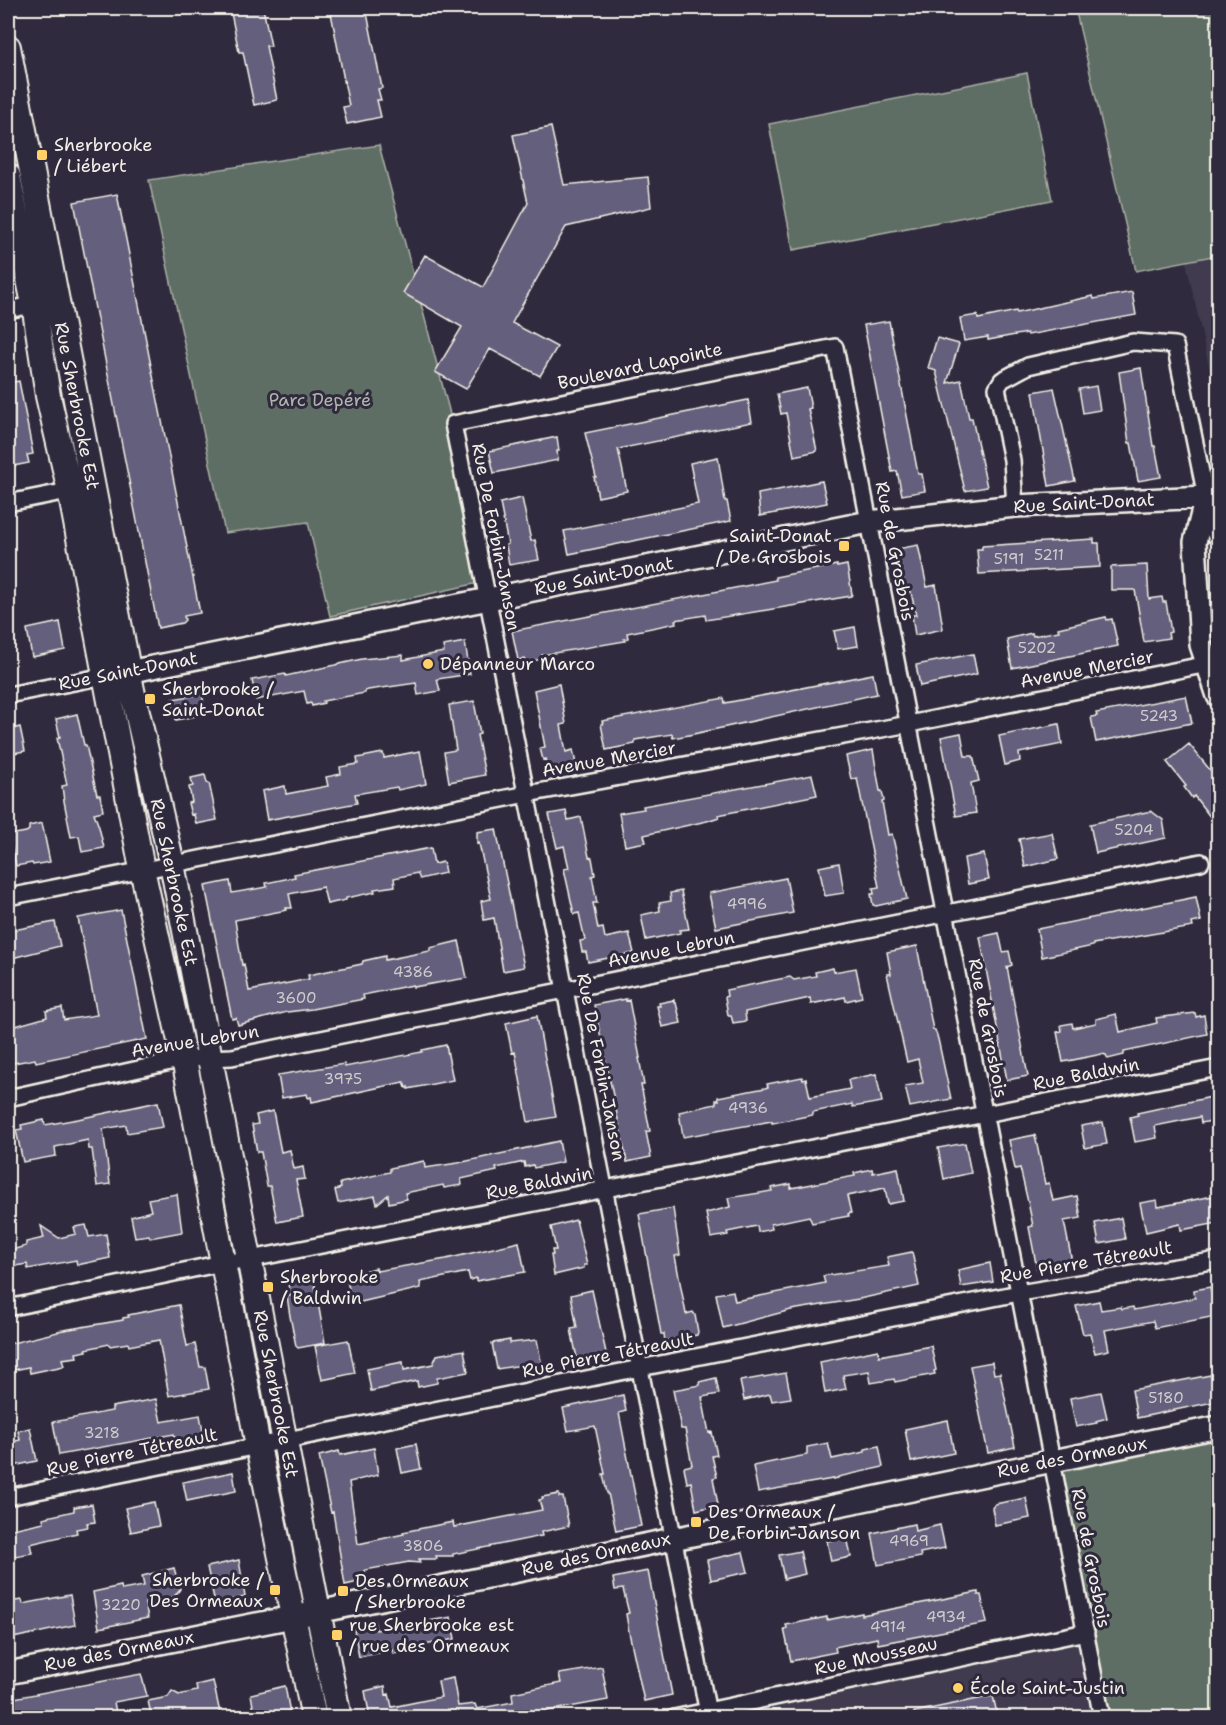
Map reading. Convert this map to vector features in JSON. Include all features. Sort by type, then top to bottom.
[{"type":"main road","name":"Rue Sherbrooke Est","points":[[8,47],[16,135],[45,302],[117,674],[142,869],[184,1059],[258,1446],[314,1718]]},
{"type":"main road","name":"Rue Sherbrooke Est","points":[[8,176],[45,302]]},
{"type":"main road","name":"Rue Sherbrooke Est","points":[[117,674],[172,864],[339,1718]]},
{"type":"street","points":[[8,310],[45,302]]},
{"type":"street","points":[[1015,506],[1012,460],[997,388],[1002,380],[1028,366],[1133,342],[1175,345],[1212,497],[1218,534]]},
{"type":"street","name":"Boulevard Lapointe","points":[[453,424],[835,346]]},
{"type":"street","name":"Rue de Grosbois","points":[[835,346],[1102,1718]]},
{"type":"street","name":"Rue De Forbin-Janson","points":[[453,424],[709,1714]]},
{"type":"street","points":[[8,503],[81,488]]},
{"type":"street","points":[[1212,497],[1195,542],[1201,645],[1213,663],[1218,696]]},
{"type":"street","name":"Rue Saint-Donat","points":[[8,695],[869,522],[1015,506],[1212,497]]},
{"type":"street","name":"Avenue Mercier","points":[[8,897],[527,794],[909,724],[1213,663]]},
{"type":"street","name":"Avenue Lebrun","points":[[8,1098],[184,1059],[232,1057],[1202,862]]},
{"type":"street","name":"Rue Baldwin","points":[[8,1308],[222,1263],[1218,1068]]},
{"type":"street","name":"Rue Pierre Tétreault","points":[[8,1497],[1020,1293],[1218,1260]]},
{"type":"street","name":"Rue des Ormeaux","points":[[8,1673],[318,1612],[1218,1427]]},
{"type":"street","name":"Rue Mousseau","points":[[674,1718],[709,1714],[1086,1632]]},
{"type":"shaded area","points":[[1218,255],[1218,408],[1186,262]]},
{"type":"shaded area","name":"École Saint-Justin","points":[[1086,1632],[1102,1717],[709,1718]]},
{"type":"green space","points":[[1075,8],[1218,8],[1218,255],[1136,271]]},
{"type":"green space","points":[[1027,73],[1052,200],[793,250],[769,124]]},
{"type":"green space","name":"Parc Depéré","points":[[379,145],[449,410],[483,582],[330,616],[308,522],[225,533],[149,180]]},
{"type":"green space","points":[[1218,1430],[1218,1717],[1107,1717],[1052,1460]]},
{"type":"building","points":[[230,8],[263,8],[271,46],[266,46],[277,100],[254,105],[243,52],[239,52]]},
{"type":"building","points":[[330,8],[366,8],[382,88],[378,89],[381,100],[377,100],[381,117],[347,124],[343,107],[349,106]]},
{"type":"building","points":[[551,127],[564,185],[648,177],[651,207],[566,227],[512,323],[557,347],[540,376],[490,349],[466,389],[435,372],[462,327],[403,293],[425,255],[483,287],[528,203],[513,135]]},
{"type":"building","points":[[117,194],[200,613],[184,616],[185,620],[182,623],[158,628],[74,202]]},
{"type":"building","points":[[1132,292],[1136,315],[1028,335],[1027,333],[988,340],[988,337],[964,341],[960,318],[977,315],[978,319],[1093,296],[1094,299]]},
{"type":"building","points":[[889,321],[918,474],[922,474],[925,491],[902,495],[897,471],[892,472],[864,325]]},
{"type":"building","points":[[937,338],[959,344],[947,383],[961,380],[987,487],[965,491],[936,371],[928,368]]},
{"type":"building","points":[[1141,368],[1153,446],[1155,446],[1161,477],[1138,481],[1131,443],[1129,443],[1119,372]]},
{"type":"building","points":[[19,381],[33,454],[27,455],[29,463],[8,467],[8,383]]},
{"type":"building","points":[[1096,386],[1100,410],[1083,413],[1079,389]]},
{"type":"building","points":[[807,388],[811,408],[808,409],[817,451],[794,456],[786,413],[781,414],[777,394]]},
{"type":"building","points":[[1054,388],[1075,481],[1049,486],[1033,392]]},
{"type":"building","points":[[748,400],[752,422],[618,449],[627,491],[598,497],[594,477],[596,477],[585,433]]},
{"type":"building","points":[[557,437],[558,460],[494,473],[489,451]]},
{"type":"building","points":[[718,457],[725,501],[727,501],[731,521],[569,554],[564,531],[698,504],[690,463]]},
{"type":"building","points":[[822,481],[827,503],[760,516],[758,494]]},
{"type":"building","points":[[522,498],[531,541],[535,540],[539,560],[509,565],[506,545],[508,544],[500,503]]},
{"type":"building","points":[[1094,539],[1094,543],[1099,543],[1100,567],[979,574],[977,549],[982,549],[982,546]]},
{"type":"building","points":[[918,545],[927,587],[936,585],[943,629],[915,635],[912,615],[916,615],[911,592],[907,592],[897,549]]},
{"type":"building","points":[[837,565],[837,567],[847,565],[851,596],[706,620],[705,615],[675,620],[676,623],[627,633],[628,638],[624,639],[625,641],[542,655],[543,659],[526,662],[525,659],[518,660],[512,631],[776,580],[775,577]]},
{"type":"building","points":[[1147,565],[1149,599],[1162,597],[1163,602],[1166,602],[1171,632],[1168,633],[1169,638],[1144,642],[1135,590],[1111,590],[1111,567]]},
{"type":"building","points":[[1106,617],[1107,620],[1112,619],[1118,646],[1012,668],[1007,639],[1032,633],[1033,636],[1059,631],[1058,628]]},
{"type":"building","points":[[60,622],[65,650],[32,657],[27,629]]},
{"type":"building","points":[[855,627],[858,646],[838,649],[834,631]]},
{"type":"building","points":[[465,642],[470,674],[437,679],[440,691],[418,695],[416,683],[368,690],[365,693],[323,701],[324,703],[312,706],[311,703],[307,704],[304,691],[256,700],[252,680],[285,674],[286,676],[362,659],[403,655],[403,660],[444,652],[443,646]]},
{"type":"building","points":[[973,654],[977,674],[920,686],[916,665]]},
{"type":"building","points":[[873,674],[877,694],[689,735],[673,738],[672,734],[635,740],[635,744],[606,750],[602,721],[724,698],[725,703]]},
{"type":"building","points":[[559,684],[566,724],[561,725],[566,752],[573,750],[576,764],[548,769],[540,748],[545,747],[534,690]]},
{"type":"building","points":[[202,694],[206,714],[176,720],[172,699]]},
{"type":"building","points":[[1186,696],[1192,723],[1096,742],[1091,717],[1097,716],[1096,713]]},
{"type":"building","points":[[474,701],[480,734],[477,735],[485,775],[449,782],[444,752],[456,750],[449,705]]},
{"type":"building","points":[[77,714],[103,811],[94,813],[104,848],[82,852],[79,836],[71,837],[62,786],[67,785],[57,738],[60,737],[56,719]]},
{"type":"building","points":[[1059,724],[1062,744],[1019,753],[1020,761],[1005,765],[999,736]]},
{"type":"building","points":[[20,727],[25,751],[8,754],[8,730]]},
{"type":"building","points":[[961,733],[965,756],[973,756],[979,781],[971,783],[976,813],[956,816],[941,737]]},
{"type":"building","points":[[1189,744],[1218,780],[1218,827],[1194,796],[1192,798],[1184,787],[1186,786],[1167,762]]},
{"type":"building","points":[[873,750],[880,791],[882,791],[884,801],[882,802],[888,835],[892,834],[907,899],[876,906],[873,905],[871,894],[874,894],[873,888],[879,887],[857,778],[851,779],[846,756]]},
{"type":"building","points":[[420,751],[426,784],[398,790],[397,787],[355,794],[357,803],[267,820],[262,791],[285,786],[286,794],[328,786],[326,777],[341,774],[340,767],[358,764],[357,758],[383,753],[384,758]]},
{"type":"building","points":[[205,775],[209,783],[217,820],[196,824],[188,803],[192,802],[189,787],[193,786],[191,778]]},
{"type":"building","points":[[812,775],[817,795],[718,815],[719,817],[707,821],[644,835],[646,842],[625,846],[619,813],[644,809],[643,806]]},
{"type":"building","points":[[566,811],[568,820],[581,817],[595,875],[592,876],[597,903],[593,903],[598,929],[603,928],[605,938],[629,933],[634,953],[588,962],[586,952],[582,952],[580,941],[585,940],[579,913],[574,914],[564,869],[569,868],[564,846],[557,848],[549,814]]},
{"type":"building","points":[[1151,811],[1163,820],[1166,838],[1096,853],[1090,824]]},
{"type":"building","points":[[42,823],[50,862],[16,866],[9,835],[26,832],[29,826]]},
{"type":"building","points":[[496,829],[524,967],[503,971],[494,918],[484,920],[481,901],[491,899],[479,843],[477,844],[477,832]]},
{"type":"building","points":[[1052,833],[1058,859],[1025,867],[1019,839]]},
{"type":"building","points":[[431,848],[434,864],[443,862],[445,873],[420,879],[417,873],[394,878],[395,886],[374,889],[375,892],[327,904],[323,887],[289,894],[292,908],[235,920],[242,965],[244,964],[249,991],[309,979],[308,975],[362,964],[363,961],[385,956],[385,960],[430,951],[430,948],[459,941],[467,978],[413,987],[413,985],[363,995],[364,999],[287,1012],[238,1025],[236,1018],[232,1019],[205,886],[230,881],[232,893],[267,887],[266,883],[295,877],[294,874]]},
{"type":"building","points":[[984,854],[989,880],[968,884],[964,858]]},
{"type":"building","points":[[839,863],[844,893],[825,896],[819,867]]},
{"type":"building","points":[[786,878],[793,913],[716,928],[709,893]]},
{"type":"building","points":[[681,891],[689,929],[646,940],[641,915],[660,911],[659,903],[671,901],[670,893]]},
{"type":"building","points":[[1196,897],[1201,921],[1192,923],[1193,927],[1093,944],[1093,946],[1042,957],[1037,929]]},
{"type":"building","points":[[121,910],[147,1039],[36,1062],[35,1059],[8,1064],[8,1028],[47,1017],[46,1011],[62,1008],[64,1020],[97,1015],[78,918]]},
{"type":"building","points":[[55,922],[60,946],[8,959],[8,931]]},
{"type":"building","points":[[999,933],[1003,952],[1009,951],[1012,965],[1007,967],[1028,1076],[1007,1080],[980,937]]},
{"type":"building","points":[[917,946],[933,1030],[938,1039],[951,1099],[910,1107],[905,1086],[923,1083],[918,1059],[907,1062],[887,974],[891,974],[887,952]]},
{"type":"building","points":[[833,968],[834,972],[856,968],[862,997],[846,1001],[845,997],[811,1004],[810,998],[745,1012],[746,1021],[733,1023],[731,1015],[728,1015],[726,990],[790,977],[794,980],[816,976],[815,972]]},
{"type":"building","points":[[626,999],[626,1001],[629,1000],[640,1058],[644,1085],[641,1085],[650,1131],[646,1132],[651,1157],[627,1162],[594,1005]]},
{"type":"building","points":[[674,1000],[681,1023],[662,1027],[657,1006],[660,1006],[659,1003]]},
{"type":"building","points":[[1195,1013],[1196,1017],[1204,1015],[1207,1034],[1124,1052],[1124,1055],[1108,1059],[1102,1054],[1063,1062],[1057,1032],[1062,1031],[1061,1025],[1072,1023],[1073,1028],[1096,1023],[1096,1019],[1116,1014],[1120,1032],[1157,1023],[1156,1018]]},
{"type":"building","points":[[537,1016],[556,1117],[528,1122],[515,1052],[512,1053],[506,1023]]},
{"type":"building","points":[[446,1045],[453,1080],[408,1089],[404,1082],[312,1102],[311,1097],[308,1098],[307,1094],[282,1098],[278,1075],[344,1064],[345,1067]]},
{"type":"building","points":[[876,1074],[882,1102],[853,1107],[852,1104],[813,1112],[813,1115],[683,1137],[679,1112],[716,1104],[718,1097],[765,1088],[768,1087],[767,1084],[802,1077],[803,1080],[806,1079],[810,1097],[850,1089],[848,1080]]},
{"type":"building","points":[[1216,1096],[1218,1120],[1201,1123],[1200,1117],[1155,1126],[1157,1138],[1135,1142],[1130,1117],[1138,1115],[1137,1113]]},
{"type":"building","points":[[158,1102],[163,1127],[127,1133],[126,1125],[103,1129],[110,1184],[97,1186],[92,1149],[89,1149],[88,1140],[55,1147],[56,1156],[23,1162],[16,1130],[22,1129],[21,1125],[44,1120],[45,1125]]},
{"type":"building","points":[[273,1111],[281,1152],[290,1150],[294,1169],[303,1167],[305,1179],[296,1180],[303,1217],[277,1222],[270,1186],[267,1186],[261,1152],[257,1152],[252,1125],[258,1124],[256,1115]]},
{"type":"building","points":[[1103,1122],[1107,1144],[1085,1148],[1081,1126]]},
{"type":"building","points":[[1035,1135],[1045,1184],[1049,1183],[1053,1201],[1077,1196],[1081,1218],[1064,1221],[1072,1262],[1037,1269],[1029,1227],[1033,1226],[1028,1202],[1020,1168],[1015,1169],[1009,1140]]},
{"type":"building","points":[[559,1141],[563,1162],[534,1168],[533,1165],[525,1167],[524,1162],[496,1168],[497,1171],[461,1179],[462,1185],[444,1188],[443,1185],[405,1193],[407,1199],[389,1203],[388,1195],[377,1204],[375,1196],[338,1203],[335,1190],[341,1188],[340,1183],[390,1172],[390,1168],[424,1161],[425,1168],[458,1163]]},
{"type":"building","points":[[965,1143],[971,1173],[944,1179],[938,1148]]},
{"type":"building","points":[[898,1168],[904,1201],[888,1204],[885,1188],[847,1196],[851,1213],[848,1214],[849,1216],[812,1223],[809,1216],[771,1224],[772,1229],[758,1232],[757,1226],[711,1238],[706,1213],[730,1207],[728,1198],[772,1191],[771,1188],[791,1184],[791,1188],[855,1176],[854,1173],[872,1169],[873,1173]]},
{"type":"building","points":[[177,1194],[182,1232],[150,1238],[149,1235],[135,1237],[131,1217],[151,1211],[148,1199]]},
{"type":"building","points":[[1218,1195],[1218,1223],[1181,1230],[1180,1224],[1146,1232],[1140,1203],[1157,1200],[1158,1207]]},
{"type":"building","points":[[673,1208],[680,1255],[675,1256],[686,1314],[693,1312],[695,1315],[698,1332],[697,1335],[665,1341],[664,1334],[661,1334],[639,1214]]},
{"type":"building","points":[[1121,1218],[1125,1239],[1099,1244],[1095,1223]]},
{"type":"building","points":[[576,1220],[587,1265],[584,1265],[584,1268],[554,1275],[551,1255],[553,1255],[552,1250],[556,1250],[551,1227]]},
{"type":"building","points":[[86,1225],[89,1237],[106,1234],[110,1258],[77,1265],[76,1260],[28,1269],[27,1264],[9,1267],[8,1251],[26,1246],[26,1242],[44,1238],[41,1226],[59,1238],[76,1234],[74,1227]]},
{"type":"building","points":[[519,1242],[525,1272],[476,1281],[476,1278],[470,1280],[468,1272],[420,1282],[421,1288],[352,1304],[346,1275],[376,1268],[377,1271],[446,1259]]},
{"type":"building","points":[[912,1252],[919,1286],[791,1310],[723,1328],[716,1294],[733,1291],[735,1301],[825,1283],[823,1276],[889,1266],[887,1257]]},
{"type":"building","points":[[990,1263],[993,1282],[961,1287],[958,1270]]},
{"type":"building","points":[[314,1279],[325,1343],[298,1348],[290,1316],[288,1284]]},
{"type":"building","points":[[1210,1287],[1216,1316],[1155,1328],[1153,1321],[1105,1330],[1109,1350],[1095,1353],[1090,1333],[1083,1334],[1076,1306],[1099,1301],[1101,1310],[1133,1307],[1134,1310],[1195,1298],[1194,1290]]},
{"type":"building","points":[[592,1290],[607,1357],[578,1363],[571,1329],[577,1328],[571,1295]]},
{"type":"building","points":[[179,1305],[187,1346],[195,1344],[200,1367],[205,1367],[209,1389],[169,1396],[159,1340],[129,1346],[128,1343],[110,1346],[109,1344],[86,1349],[87,1351],[76,1353],[77,1357],[62,1359],[64,1366],[30,1373],[29,1367],[8,1371],[8,1344],[58,1331],[123,1320],[129,1317],[128,1315]]},
{"type":"building","points":[[348,1340],[355,1373],[322,1380],[315,1346]]},
{"type":"building","points":[[510,1340],[510,1343],[537,1340],[542,1366],[523,1371],[522,1365],[497,1369],[492,1343]]},
{"type":"building","points":[[931,1346],[935,1374],[895,1382],[894,1379],[871,1383],[869,1371],[843,1375],[846,1389],[825,1393],[820,1362],[878,1350],[879,1356]]},
{"type":"building","points":[[464,1350],[468,1372],[437,1378],[437,1383],[418,1387],[417,1381],[371,1391],[367,1369],[403,1362],[404,1370],[433,1364],[437,1355]]},
{"type":"building","points":[[992,1362],[994,1374],[1000,1373],[1015,1447],[988,1453],[970,1366]]},
{"type":"building","points":[[786,1373],[791,1398],[772,1401],[770,1394],[744,1400],[740,1381]]},
{"type":"building","points":[[1216,1374],[1218,1401],[1137,1418],[1132,1390]]},
{"type":"building","points":[[716,1378],[719,1394],[702,1397],[709,1433],[712,1432],[717,1455],[712,1456],[717,1477],[713,1478],[718,1505],[696,1510],[691,1482],[687,1483],[684,1467],[692,1465],[685,1429],[681,1429],[673,1390],[700,1385],[699,1382]]},
{"type":"building","points":[[1101,1392],[1107,1418],[1096,1421],[1097,1423],[1076,1427],[1070,1398]]},
{"type":"building","points":[[623,1395],[626,1411],[619,1413],[641,1526],[616,1531],[595,1426],[568,1431],[563,1408]]},
{"type":"building","points":[[156,1399],[161,1422],[200,1415],[204,1437],[176,1443],[174,1434],[59,1455],[53,1422],[112,1411],[112,1407]]},
{"type":"building","points":[[948,1420],[954,1453],[911,1462],[905,1429]]},
{"type":"building","points":[[30,1428],[37,1461],[13,1466],[12,1461],[8,1462],[8,1443],[20,1440],[18,1431]]},
{"type":"building","points":[[828,1443],[832,1459],[865,1452],[865,1449],[879,1446],[883,1467],[838,1478],[758,1492],[753,1466],[807,1455],[807,1447]]},
{"type":"building","points":[[416,1444],[421,1469],[402,1473],[397,1448]]},
{"type":"building","points":[[374,1448],[378,1475],[349,1482],[358,1544],[453,1522],[454,1527],[542,1510],[539,1500],[543,1499],[542,1497],[559,1494],[559,1497],[563,1497],[569,1526],[541,1532],[542,1536],[453,1554],[453,1556],[436,1556],[437,1559],[419,1559],[420,1563],[409,1562],[365,1570],[367,1580],[345,1585],[333,1512],[331,1513],[319,1456],[339,1451],[340,1455]]},
{"type":"building","points":[[233,1472],[236,1491],[187,1501],[183,1482]]},
{"type":"building","points":[[1026,1498],[1030,1518],[995,1525],[992,1508],[995,1504]]},
{"type":"building","points":[[154,1502],[159,1526],[131,1532],[125,1508]]},
{"type":"building","points":[[92,1504],[95,1522],[87,1523],[88,1527],[76,1529],[77,1533],[30,1544],[32,1553],[15,1556],[13,1547],[8,1548],[8,1530],[44,1522],[43,1518],[74,1511],[74,1507]]},
{"type":"building","points":[[914,1524],[915,1531],[940,1525],[945,1548],[920,1553],[921,1557],[878,1565],[872,1533]]},
{"type":"building","points":[[847,1537],[851,1557],[831,1561],[827,1541]]},
{"type":"building","points":[[800,1551],[805,1574],[784,1579],[779,1555]]},
{"type":"building","points":[[743,1552],[748,1572],[711,1580],[707,1560]]},
{"type":"building","points":[[239,1560],[245,1597],[215,1603],[207,1567]]},
{"type":"building","points":[[174,1568],[180,1589],[174,1597],[145,1603],[148,1618],[99,1628],[93,1592],[121,1586],[122,1590],[144,1586],[142,1576]]},
{"type":"building","points":[[648,1571],[672,1695],[644,1701],[629,1632],[626,1614],[629,1613],[623,1589],[615,1590],[613,1578]]},
{"type":"building","points":[[978,1592],[978,1595],[981,1595],[987,1623],[878,1644],[877,1638],[835,1647],[836,1652],[791,1661],[784,1629],[787,1628],[786,1625],[827,1617],[827,1620],[862,1613],[862,1615]]},
{"type":"building","points":[[70,1595],[75,1625],[8,1639],[8,1602],[22,1600],[23,1604]]},
{"type":"building","points":[[451,1617],[455,1639],[409,1648],[410,1650],[393,1654],[392,1650],[359,1657],[353,1624],[374,1620],[376,1630]]},
{"type":"building","points":[[602,1667],[608,1700],[509,1718],[370,1718],[365,1691],[385,1686],[386,1695],[389,1694],[392,1707],[441,1697],[438,1681],[453,1678],[458,1706],[475,1704],[477,1709],[513,1702],[512,1693],[561,1683],[559,1674]]},
{"type":"building","points":[[141,1674],[147,1696],[114,1702],[117,1718],[90,1718],[89,1712],[59,1718],[18,1718],[14,1698]]},
{"type":"building","points":[[213,1681],[220,1713],[199,1718],[152,1718],[148,1701],[168,1697],[172,1691],[179,1695],[197,1691],[196,1685]]},
{"type":"building","points":[[285,1686],[290,1713],[255,1718],[251,1694]]},
{"type":"building","points":[[993,1696],[998,1718],[914,1718],[914,1712]]},
{"type":"place","name":"Sherbrooke / Liébert","points":[[42,155]]},
{"type":"place","name":"Saint-Donat / De Grosbois","points":[[844,546]]},
{"type":"place","name":"Dépanneur Marco","points":[[428,664]]},
{"type":"place","name":"Sherbrooke / Saint-Donat","points":[[150,699]]},
{"type":"place","name":"Sherbrooke / Baldwin","points":[[268,1287]]},
{"type":"place","name":"Des Ormeaux / De Forbin-Janson","points":[[696,1522]]},
{"type":"place","name":"Sherbrooke / Des Ormeaux","points":[[275,1590]]},
{"type":"place","name":"Des Ormeaux / Sherbrooke","points":[[343,1591]]},
{"type":"place","name":"rue Sherbrooke est / rue des Ormeaux","points":[[337,1635]]},
{"type":"place","name":"École Saint-Justin","points":[[958,1688]]}]
